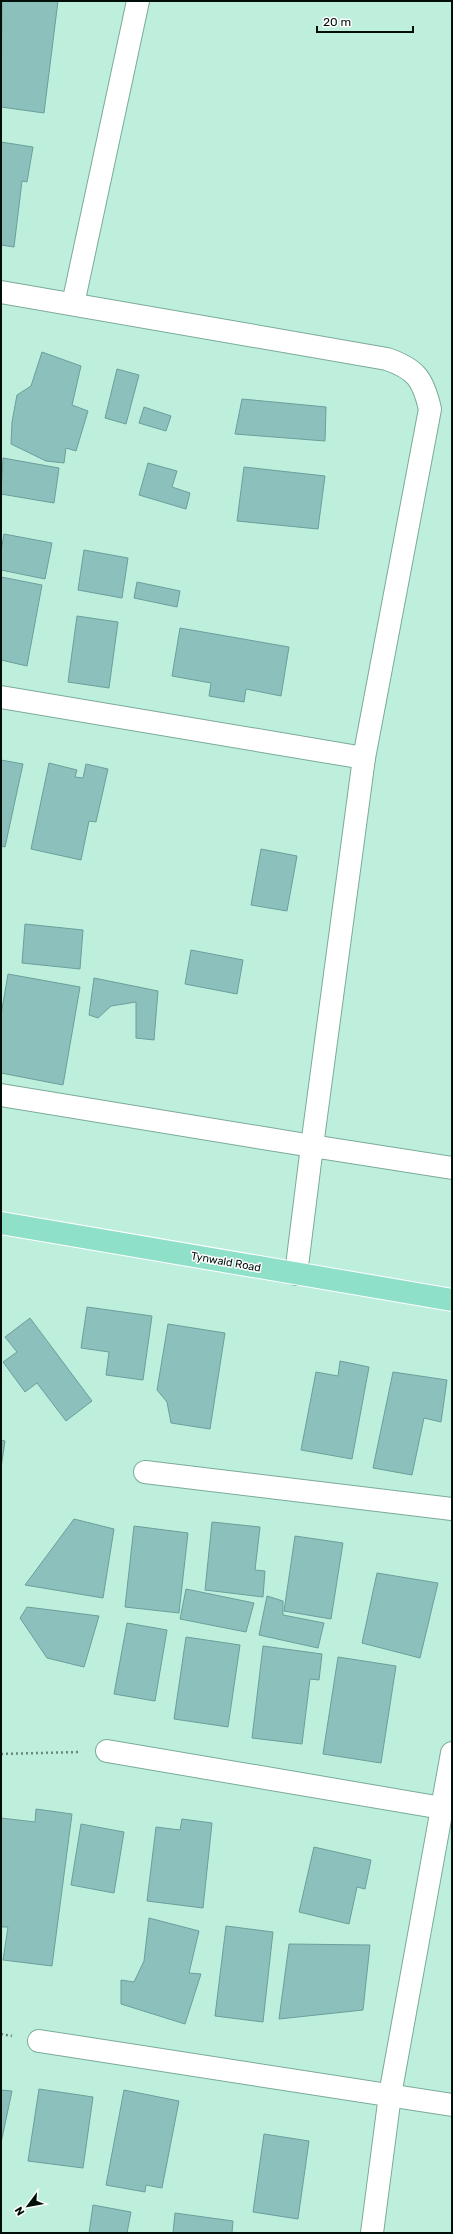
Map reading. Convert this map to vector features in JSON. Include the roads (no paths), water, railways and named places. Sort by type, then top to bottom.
[{"type":"main road","name":"Tynwald Road","points":[[1,1223],[452,1300]]},
{"type":"street","points":[[73,304],[138,1]]},
{"type":"street","points":[[1,292],[387,359],[403,364],[418,375],[426,392],[430,409],[364,758],[296,1274]]},
{"type":"street","points":[[1,697],[364,758]]},
{"type":"street","points":[[1,1095],[452,1168]]},
{"type":"street","points":[[145,1472],[452,1509]]},
{"type":"street","points":[[107,1750],[442,1808]]},
{"type":"street","points":[[372,2233],[390,2095],[452,1753]]},
{"type":"street","points":[[39,2041],[452,2105]]}]
